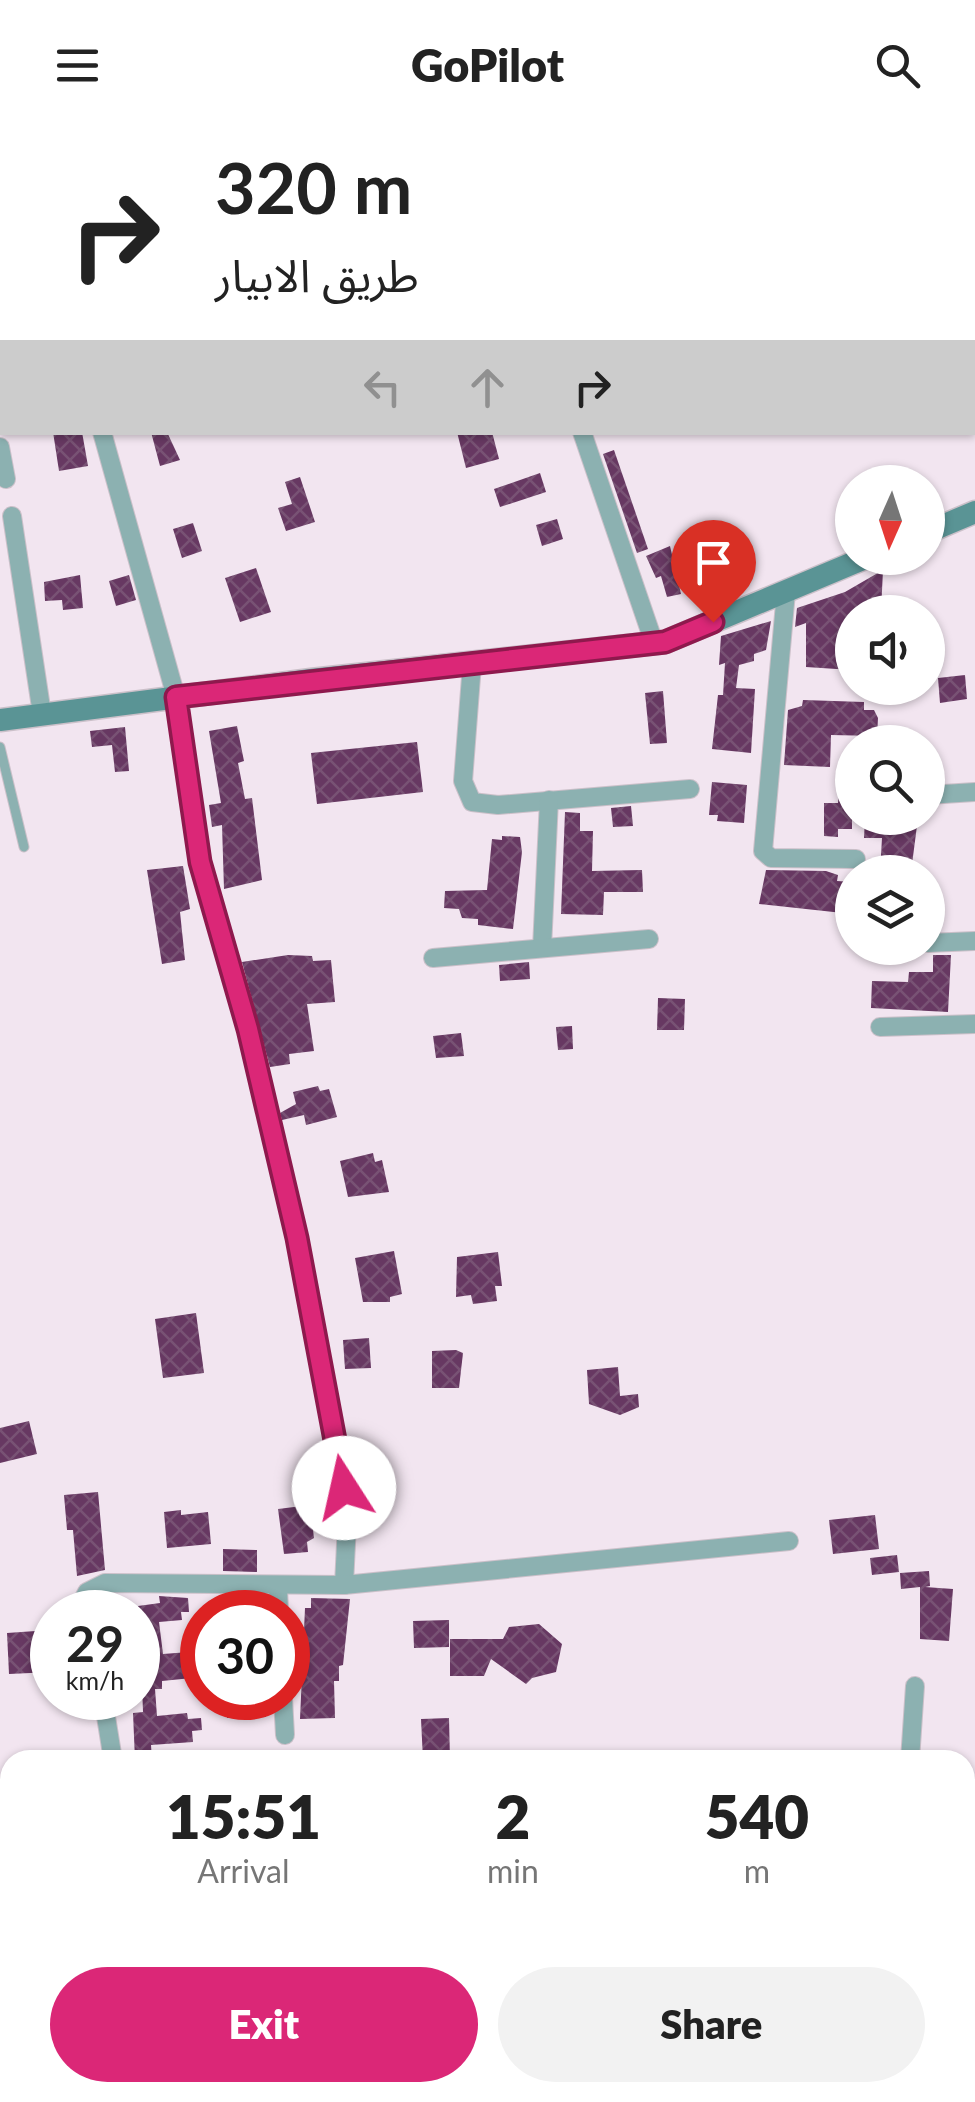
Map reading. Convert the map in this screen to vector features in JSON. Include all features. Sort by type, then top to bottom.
[{"type":"main road","points":[[945,525],[975,512]]},
{"type":"main road","points":[[0,720],[653,640],[665,642],[835,571]]},
{"type":"street","points":[[103,435],[176,697],[200,862],[252,1047],[297,1238],[348,1523],[344,1584]]},
{"type":"street","points":[[583,435],[653,640]]},
{"type":"street","points":[[0,447],[6,479]]},
{"type":"street","points":[[12,516],[42,714]]},
{"type":"street","points":[[786,592],[763,850],[771,858],[835,859]]},
{"type":"street","points":[[472,664],[464,742],[467,797],[483,806],[690,789]]},
{"type":"street","points":[[945,793],[975,792]]},
{"type":"street","points":[[542,948],[549,800]]},
{"type":"street","points":[[433,958],[649,939]]},
{"type":"street","points":[[945,942],[975,941]]},
{"type":"street","points":[[880,1028],[975,1024]]},
{"type":"street","points":[[92,1590],[106,1584],[192,1582],[278,1588],[344,1584],[789,1541]]},
{"type":"street","points":[[911,1750],[915,1686]]},
{"type":"street","points":[[107,1720],[112,1750]]},
{"type":"street","points":[[284,1720],[284,1735]]},
{"type":"lane","points":[[0,747],[24,847]]},
{"type":"building","points":[[53,435],[83,435],[88,466],[59,471]]},
{"type":"building","points":[[152,435],[168,435],[180,460],[160,466]]},
{"type":"building","points":[[458,435],[493,435],[499,459],[466,468]]},
{"type":"building","points":[[614,450],[648,549],[637,553],[603,454]]},
{"type":"building","points":[[540,473],[546,492],[500,507],[494,489]]},
{"type":"building","points":[[300,477],[315,522],[286,531],[278,508],[292,504],[285,482]]},
{"type":"building","points":[[557,519],[563,539],[542,546],[536,525]]},
{"type":"building","points":[[193,523],[202,551],[182,558],[173,529]]},
{"type":"building","points":[[670,546],[681,594],[667,597],[661,576],[656,578],[646,556]]},
{"type":"building","points":[[256,568],[271,612],[240,622],[225,578]]},
{"type":"building","points":[[80,575],[83,608],[63,610],[62,600],[45,601],[44,582]]},
{"type":"building","points":[[129,575],[136,600],[116,606],[109,581]]},
{"type":"building","points":[[874,575],[883,575],[882,595],[836,595]]},
{"type":"building","points":[[835,595],[835,669],[806,667],[806,623],[795,627],[797,608]]},
{"type":"building","points":[[771,621],[766,650],[754,654],[754,661],[739,665],[736,688],[755,689],[751,753],[712,749],[718,695],[723,695],[725,663],[719,665],[721,636]]},
{"type":"building","points":[[965,675],[967,699],[945,702],[945,677]]},
{"type":"building","points":[[663,691],[667,743],[650,744],[645,693]]},
{"type":"building","points":[[803,700],[864,705],[864,710],[874,710],[878,725],[835,725],[830,767],[784,765],[788,710],[802,706]]},
{"type":"building","points":[[237,726],[244,761],[238,763],[245,799],[252,798],[262,880],[224,889],[222,825],[212,827],[209,805],[221,803],[209,731]]},
{"type":"building","points":[[125,727],[129,771],[115,772],[112,745],[92,747],[90,731]]},
{"type":"building","points":[[417,742],[423,792],[317,804],[311,753]]},
{"type":"building","points":[[712,782],[747,785],[744,823],[717,821],[718,815],[709,815]]},
{"type":"building","points":[[824,803],[835,803],[838,837],[824,836]]},
{"type":"building","points":[[631,806],[633,826],[613,827],[611,808]]},
{"type":"building","points":[[565,812],[580,813],[580,831],[593,831],[592,871],[642,870],[643,892],[604,892],[603,915],[561,914]]},
{"type":"building","points":[[916,835],[913,855],[881,855],[882,838],[864,838]]},
{"type":"building","points":[[502,836],[520,837],[522,852],[513,929],[478,925],[478,919],[462,918],[459,909],[444,908],[445,891],[487,890],[492,839],[502,840]]},
{"type":"building","points":[[183,866],[190,909],[180,912],[185,960],[162,964],[147,870]]},
{"type":"building","points":[[766,870],[835,874],[835,912],[759,904]]},
{"type":"building","points":[[288,955],[312,956],[313,961],[331,960],[335,1002],[307,1004],[314,1051],[289,1054],[290,1064],[270,1067],[242,962]]},
{"type":"building","points":[[945,955],[951,955],[948,1012],[871,1008],[872,981],[908,982],[909,972],[933,972],[933,965],[945,965]]},
{"type":"building","points":[[529,962],[530,979],[500,981],[499,965]]},
{"type":"building","points":[[658,998],[685,999],[684,1030],[657,1030]]},
{"type":"building","points":[[572,1026],[573,1049],[558,1050],[556,1027]]},
{"type":"building","points":[[461,1033],[464,1056],[436,1058],[433,1036]]},
{"type":"building","points":[[318,1086],[320,1091],[329,1089],[337,1117],[306,1125],[304,1115],[282,1120],[280,1113],[296,1104],[293,1092]]},
{"type":"building","points":[[373,1153],[375,1162],[382,1160],[389,1192],[348,1197],[340,1161]]},
{"type":"building","points":[[394,1251],[402,1294],[390,1297],[390,1302],[363,1302],[355,1258]]},
{"type":"building","points":[[498,1252],[502,1286],[495,1286],[497,1301],[473,1304],[471,1295],[456,1297],[457,1257]]},
{"type":"building","points":[[196,1313],[204,1373],[163,1378],[155,1319]]},
{"type":"building","points":[[369,1338],[371,1368],[345,1369],[343,1340]]},
{"type":"building","points":[[432,1351],[463,1353],[459,1388],[432,1388]]},
{"type":"building","points":[[618,1367],[620,1396],[638,1394],[639,1407],[620,1415],[589,1404],[587,1370]]},
{"type":"building","points":[[29,1421],[37,1454],[0,1463],[0,1428]]},
{"type":"building","points":[[98,1492],[105,1570],[77,1576],[73,1530],[67,1530],[64,1495]]},
{"type":"building","points":[[310,1505],[314,1538],[307,1542],[308,1552],[284,1554],[278,1509]]},
{"type":"building","points":[[181,1510],[181,1515],[208,1512],[211,1544],[167,1548],[164,1512]]},
{"type":"building","points":[[875,1515],[879,1549],[833,1554],[829,1520]]},
{"type":"building","points":[[223,1549],[257,1550],[257,1572],[223,1571]]},
{"type":"building","points":[[897,1555],[899,1572],[872,1575],[870,1558]]},
{"type":"building","points":[[929,1571],[930,1586],[925,1587],[953,1589],[949,1641],[920,1639],[920,1587],[901,1589],[900,1573]]},
{"type":"building","points":[[160,1596],[180,1597],[180,1620],[160,1622]]},
{"type":"building","points":[[311,1598],[350,1599],[343,1665],[339,1666],[339,1681],[334,1681],[335,1718],[310,1719]]},
{"type":"building","points":[[449,1620],[449,1647],[414,1648],[413,1621]]},
{"type":"building","points":[[539,1624],[562,1644],[556,1672],[532,1678],[526,1684],[491,1659],[484,1676],[450,1676],[450,1639],[503,1639],[509,1627]]},
{"type":"building","points":[[160,1630],[163,1654],[180,1653],[180,1679],[162,1681],[162,1689]]},
{"type":"building","points":[[30,1631],[30,1673],[9,1674],[7,1633]]},
{"type":"building","points":[[180,1714],[180,1720],[201,1720],[202,1730],[192,1731],[193,1742],[135,1750],[133,1720],[160,1720],[160,1716]]},
{"type":"building","points":[[449,1718],[450,1750],[423,1750],[421,1719]]},
{"type":"route","points":[[344,1488],[297,1238],[248,1029],[200,862],[176,697],[580,652],[653,640],[665,642],[713,622]]}]
